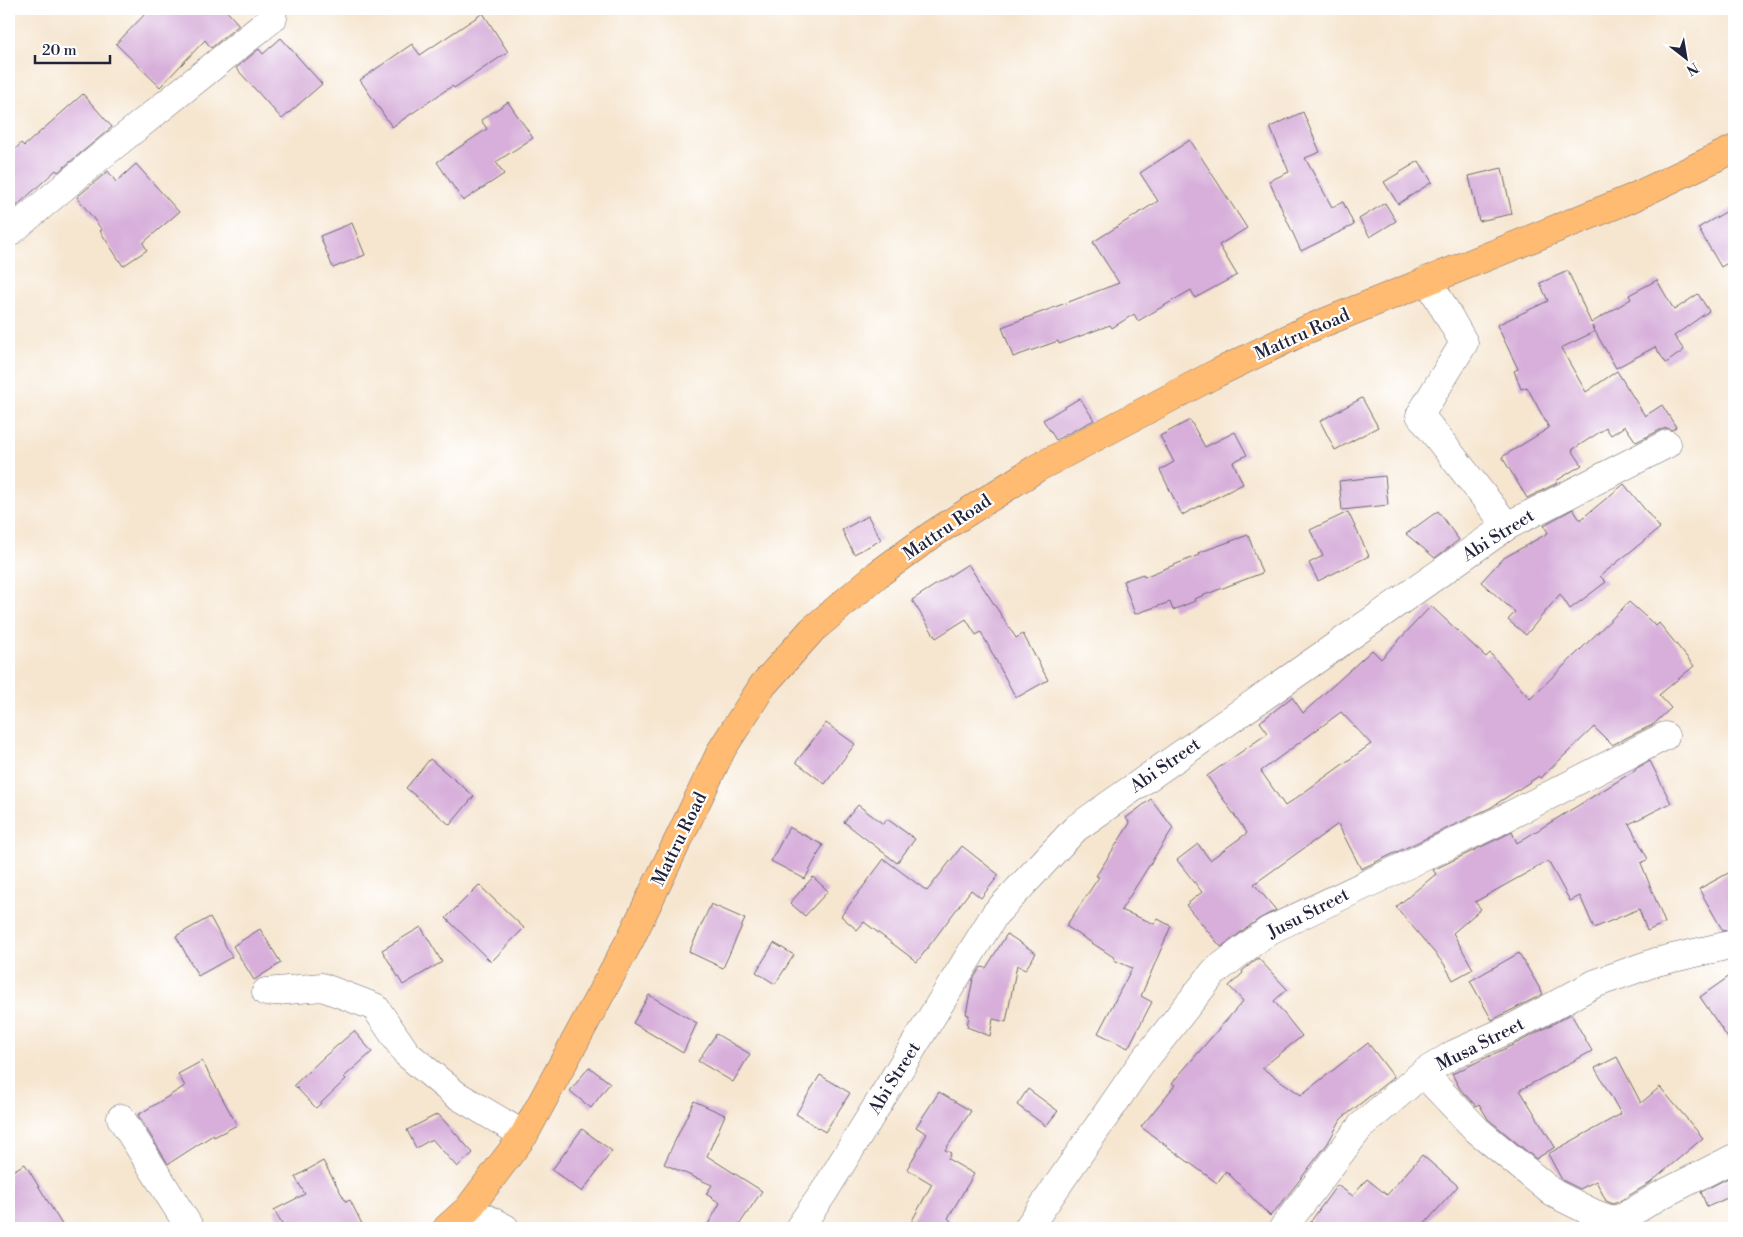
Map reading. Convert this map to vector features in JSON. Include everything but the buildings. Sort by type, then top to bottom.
[{"type":"main road","name":"Mattru Road","points":[[447,1228],[468,1208],[524,1135],[578,1039],[630,940],[722,749],[763,685],[812,630],[886,568],[933,534],[1037,468],[1217,373],[1308,329],[1630,199],[1734,149]]},
{"type":"street","points":[[9,233],[101,156],[273,18]]},
{"type":"street","points":[[1428,280],[1464,343],[1420,415],[1506,526]]},
{"type":"street","name":"Abi Street","points":[[799,1228],[824,1192],[995,914],[1076,828],[1506,526],[1667,444]]},
{"type":"street","name":"Jusu Street","points":[[1028,1228],[1139,1067],[1214,972],[1268,931],[1497,822],[1665,736]]},
{"type":"street","name":"Musa Street","points":[[1283,1228],[1361,1126],[1423,1073],[1454,1054],[1514,1027],[1594,984],[1656,962],[1734,944]]},
{"type":"street","points":[[266,992],[322,987],[375,1007],[407,1054],[455,1094],[524,1135]]},
{"type":"street","points":[[1423,1073],[1476,1130],[1553,1193],[1595,1214],[1612,1220],[1624,1216],[1734,1158]]},
{"type":"street","points":[[121,1118],[190,1228]]},
{"type":"street","points":[[468,1208],[504,1228]]}]
